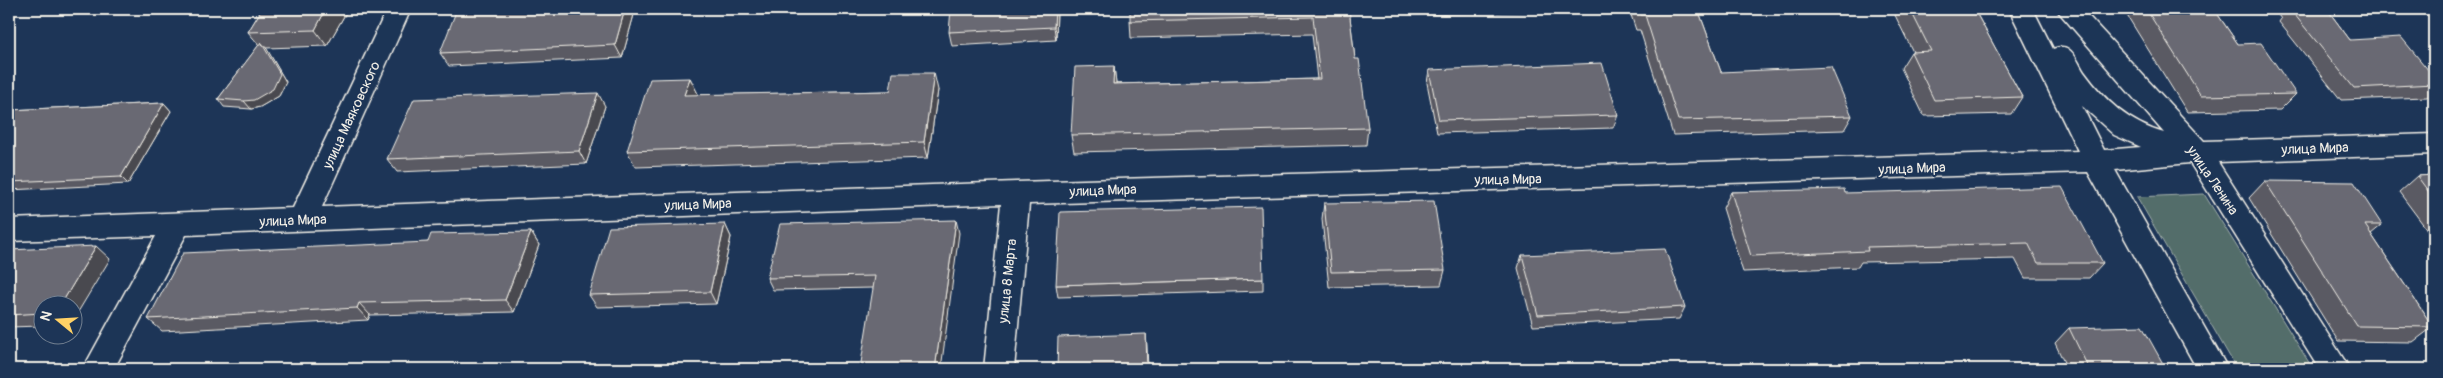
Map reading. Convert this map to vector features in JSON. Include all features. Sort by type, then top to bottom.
[{"type":"street","name":"улица Маяковского","points":[[302,220],[399,9]]},
{"type":"street","points":[[2021,9],[2096,161],[2213,369]]},
{"type":"street","name":"улица Мира","points":[[2026,9],[2087,95],[2110,117],[2135,134],[2196,152]]},
{"type":"street","name":"улица Ленина","points":[[2068,9],[2196,152],[2335,369]]},
{"type":"street","name":"улица Мира","points":[[9,230],[1016,193],[2096,161],[2196,152],[2434,144]]},
{"type":"street","name":"улица 8 Марта","points":[[999,369],[1016,193]]},
{"type":"street","points":[[98,369],[178,223]]},
{"type":"green space","points":[[2204,194],[2313,369],[2237,369],[2137,197]]},
{"type":"building","points":[[262,9],[326,9],[315,30],[248,32]]},
{"type":"building","points":[[457,9],[625,9],[615,45],[440,53]]},
{"type":"building","points":[[951,9],[1055,9],[1054,27],[949,32]]},
{"type":"building","points":[[1130,9],[1349,9],[1355,59],[1359,59],[1368,128],[1071,135],[1075,67],[1114,66],[1113,84],[1320,79],[1313,17],[1130,21]]},
{"type":"building","points":[[1639,9],[1698,9],[1721,72],[1831,67],[1852,116],[1678,120],[1645,15],[1641,15]]},
{"type":"building","points":[[1910,9],[1974,9],[2022,97],[1934,100],[1911,52],[1931,51]]},
{"type":"building","points":[[2146,9],[2214,9],[2238,44],[2261,43],[2296,94],[2201,96]]},
{"type":"building","points":[[2290,9],[2327,9],[2350,40],[2401,37],[2434,77],[2434,84],[2354,88]]},
{"type":"building","points":[[261,42],[280,74],[273,89],[254,100],[218,99]]},
{"type":"building","points":[[1602,63],[1618,115],[1439,120],[1429,70]]},
{"type":"building","points":[[893,73],[934,73],[924,142],[627,151],[650,79],[690,78],[684,95],[890,91]]},
{"type":"building","points":[[598,93],[579,151],[387,159],[414,99]]},
{"type":"building","points":[[164,103],[121,177],[9,182],[9,110]]},
{"type":"building","points":[[2434,175],[2434,199],[2417,176]]},
{"type":"building","points":[[2265,181],[2354,182],[2382,225],[2365,225],[2433,327],[2357,326]]},
{"type":"building","points":[[2062,187],[2103,263],[2038,263],[2028,243],[1867,247],[1868,251],[1751,256],[1731,192],[1844,189],[1845,193]]},
{"type":"building","points":[[1434,201],[1445,270],[1331,272],[1324,203]]},
{"type":"building","points":[[1261,207],[1263,279],[1056,285],[1060,212]]},
{"type":"building","points":[[956,220],[935,369],[860,369],[875,276],[767,278],[780,224]]},
{"type":"building","points":[[725,224],[710,292],[589,295],[609,227]]},
{"type":"building","points":[[531,232],[505,300],[359,303],[357,308],[148,319],[183,253],[428,242],[431,234]]},
{"type":"building","points":[[96,246],[66,296],[32,296],[32,314],[9,315],[9,250]]},
{"type":"building","points":[[1665,249],[1685,307],[1538,315],[1522,255]]},
{"type":"building","points":[[2142,326],[2166,369],[2089,369],[2069,328]]},
{"type":"building","points":[[1146,334],[1147,369],[1057,369],[1058,337]]}]
